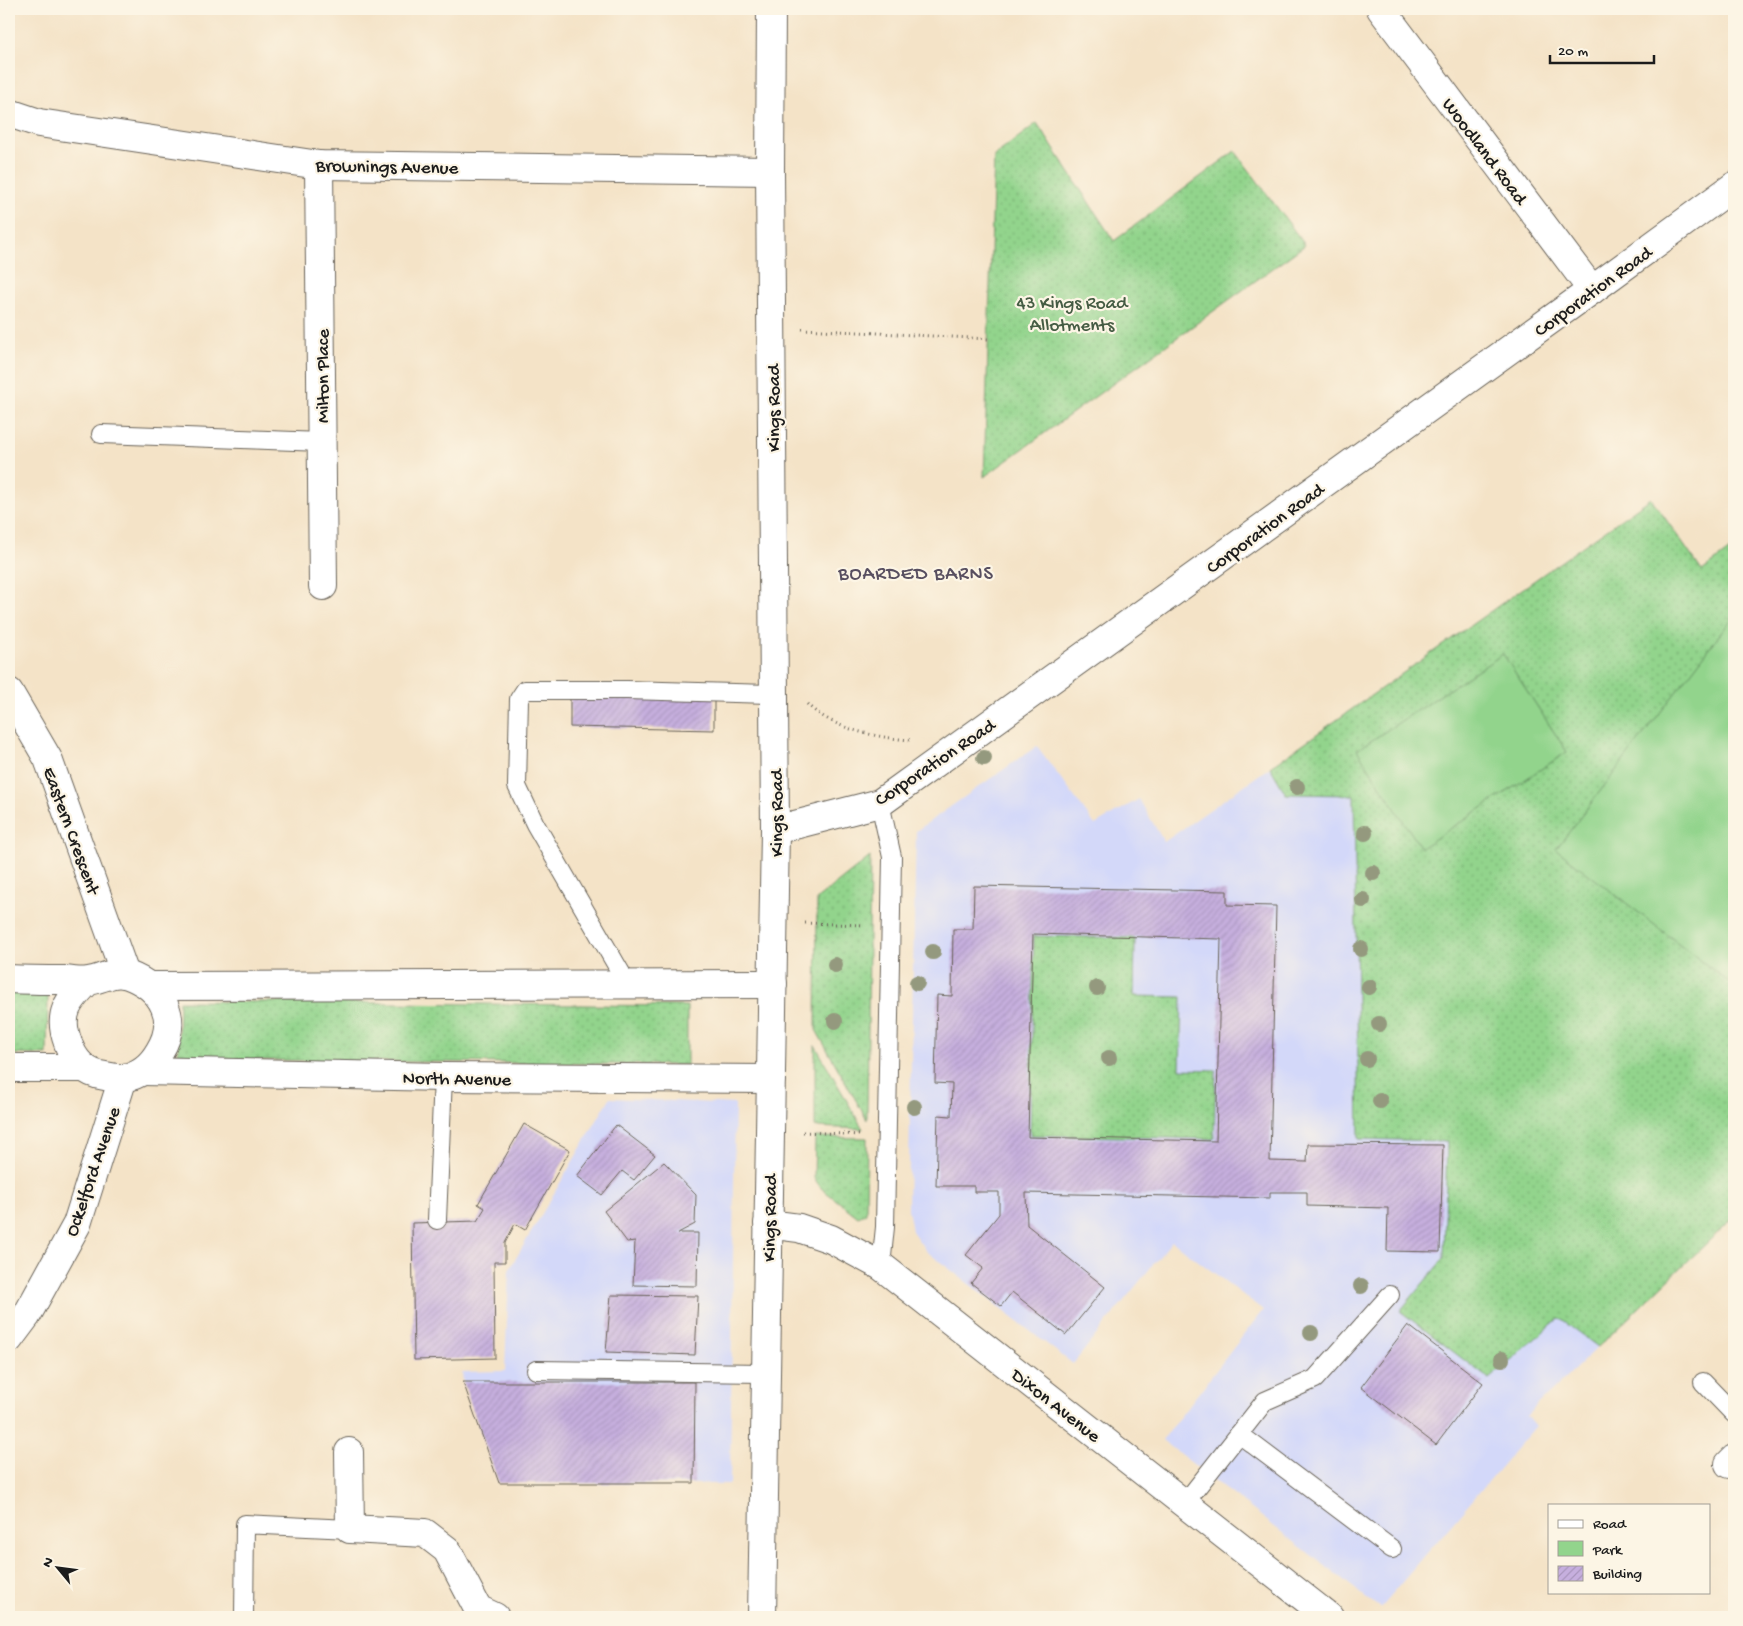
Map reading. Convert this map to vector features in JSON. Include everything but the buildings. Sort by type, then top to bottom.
[{"type":"street","name":"Kings Road","points":[[762,1617],[776,830],[770,9]]},
{"type":"street","name":"Woodland Road","points":[[1381,9],[1592,290]]},
{"type":"street","name":"Brownings Avenue","points":[[9,113],[39,123],[319,165],[770,171]]},
{"type":"street","name":"Milton Place","points":[[319,165],[323,586]]},
{"type":"street","name":"Corporation Road","points":[[776,830],[880,803],[1734,186]]},
{"type":"street","name":"Eastern Crescent","points":[[9,692],[48,759],[124,974]]},
{"type":"street","points":[[9,979],[88,981],[114,973],[142,980],[151,986],[166,1010],[168,1028],[166,1040],[152,1064],[133,1074]]},
{"type":"street","points":[[84,1068],[73,1056],[63,1031],[65,1013],[71,998],[88,981]]},
{"type":"street","points":[[151,986],[773,984]]},
{"type":"street","name":"North Avenue","points":[[9,1068],[84,1068],[96,1075],[771,1079]]},
{"type":"street","name":"Ockelford Avenue","points":[[9,1339],[27,1315],[77,1224],[133,1074]]},
{"type":"street","name":"Dixon Avenue","points":[[768,1224],[799,1228],[831,1239],[881,1266],[1329,1617]]},
{"type":"street","points":[[349,1452],[350,1529],[425,1533],[447,1550],[478,1609],[495,1617]]},
{"type":"lane","points":[[101,434],[321,442]]},
{"type":"lane","points":[[628,984],[535,824],[516,786],[519,699],[525,690],[627,690],[774,681]]},
{"type":"lane","points":[[880,803],[892,857],[885,1227],[881,1266]]},
{"type":"lane","points":[[437,1220],[443,1077]]},
{"type":"lane","points":[[1184,1504],[1265,1401],[1315,1379],[1390,1295]]},
{"type":"lane","points":[[536,1370],[765,1373]]},
{"type":"lane","points":[[1703,1382],[1734,1414]]},
{"type":"lane","points":[[1239,1434],[1392,1548]]},
{"type":"lane","points":[[244,1617],[245,1524],[350,1529]]},
{"type":"path","points":[[771,328],[989,339]]},
{"type":"path","points":[[774,681],[812,708],[845,728],[900,740],[962,744]]},
{"type":"path","points":[[774,923],[891,925]]},
{"type":"path","points":[[770,1130],[887,1136]]},
{"type":"shaded area","points":[[1651,498],[1702,571],[1734,547],[1734,1217],[1526,1416],[1535,1427],[1380,1608],[1162,1440],[1263,1310],[1172,1241],[1073,1364],[926,1251],[912,1231],[908,1209],[916,831],[1037,746],[1095,825],[1139,799],[1164,842]]},
{"type":"shaded area","points":[[610,1098],[735,1104],[730,1484],[499,1483],[463,1382],[462,1372],[505,1371],[509,1270]]},
{"type":"green space","name":"43 Kings Road Allotments","points":[[1037,123],[1114,241],[1235,151],[1305,245],[984,477],[994,156]]},
{"type":"green space","points":[[1651,498],[1702,571],[1734,547],[1734,1217],[1598,1347],[1559,1318],[1489,1379],[1400,1311],[1444,1258],[1447,1141],[1359,1139],[1354,795],[1286,794],[1270,767]]},
{"type":"green space","points":[[1734,616],[1734,986],[1556,849]]},
{"type":"green space","points":[[1503,654],[1567,752],[1421,848],[1357,750]]},
{"type":"green space","points":[[870,857],[867,1120],[816,1030],[817,899]]},
{"type":"green space","points":[[1034,936],[1135,938],[1134,996],[1182,997],[1180,1069],[1216,1070],[1214,1139],[1030,1135]]},
{"type":"green space","points":[[9,992],[48,993],[47,1055],[9,1054]]},
{"type":"green space","points":[[179,1001],[687,1006],[687,1065],[178,1059]]},
{"type":"green space","points":[[815,1045],[863,1129],[815,1127]]},
{"type":"green space","points":[[815,1137],[867,1138],[866,1213],[858,1217],[821,1188],[814,1178]]},
{"type":"district","name":"BOARDED BARNS","points":[[916,572]]}]
